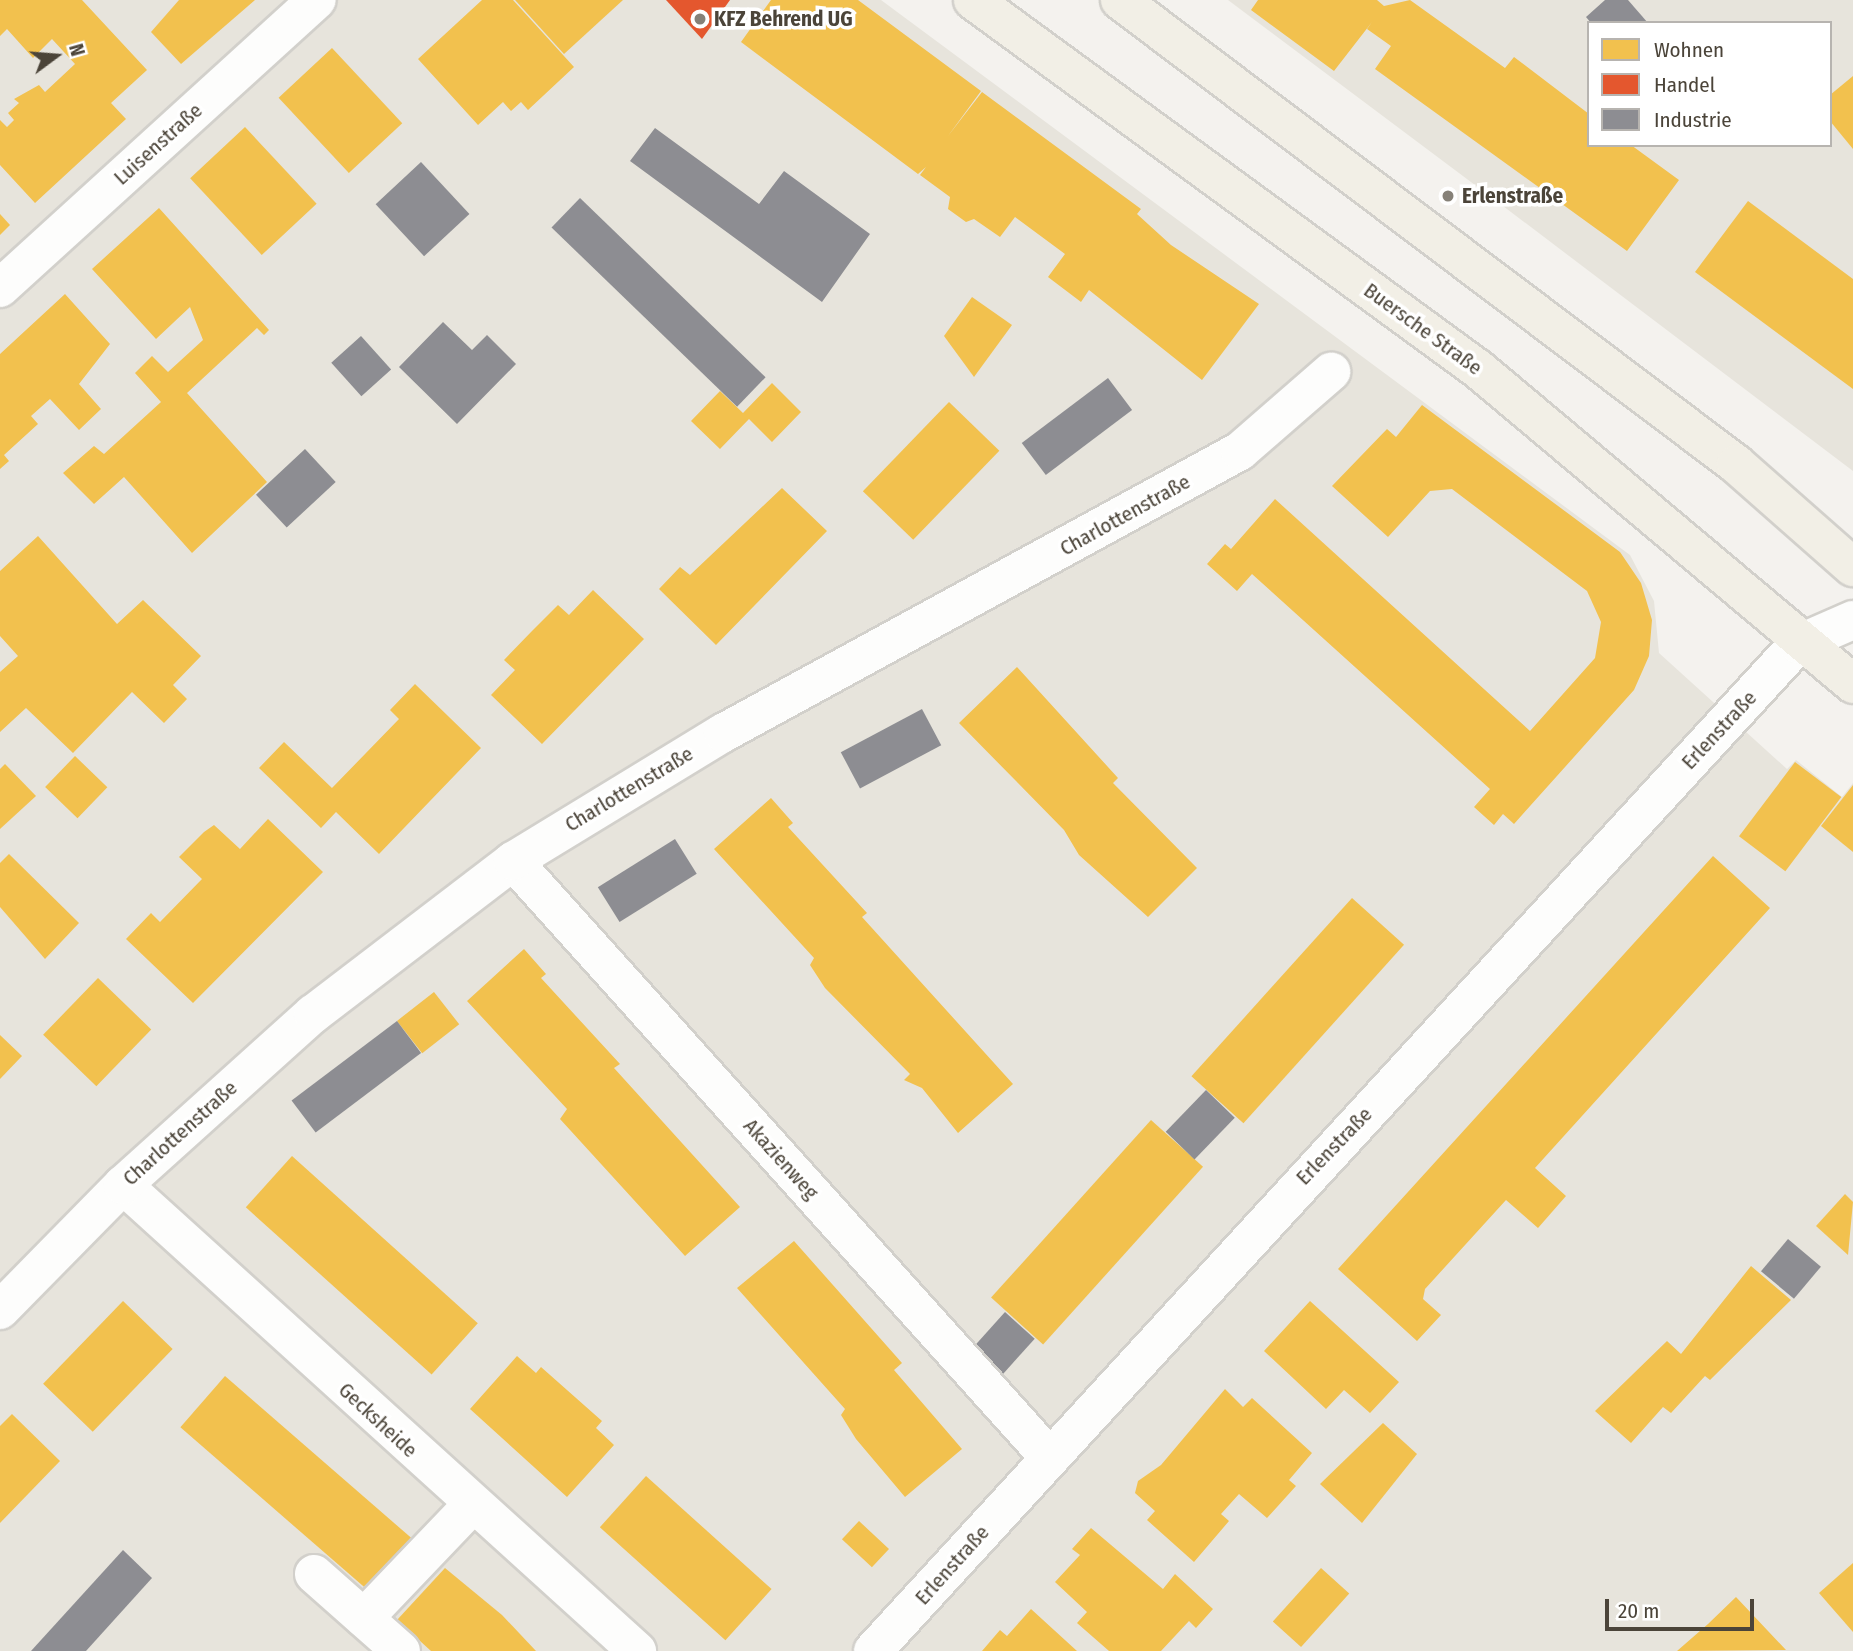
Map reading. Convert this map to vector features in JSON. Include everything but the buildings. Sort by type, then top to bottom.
[{"type":"main road","name":"Buersche Straße","points":[[973,0],[1478,369],[1676,530],[1798,644],[1853,684]]},
{"type":"main road","points":[[1120,0],[1736,464],[1853,567]]},
{"type":"street","name":"Luisenstraße","points":[[0,288],[317,0]]},
{"type":"street","name":"Charlottenstraße","points":[[0,1310],[123,1185],[313,1014],[513,860],[723,733],[1240,451],[1331,372]]},
{"type":"street","points":[[1798,644],[1853,620]]},
{"type":"street","name":"Erlenstraße","points":[[873,1651],[1798,644]]},
{"type":"street","name":"Akazienweg","points":[[513,860],[1050,1458]]},
{"type":"street","name":"Gecksheide","points":[[123,1185],[471,1506],[637,1651]]},
{"type":"street","points":[[364,1618],[471,1506]]},
{"type":"street","points":[[314,1574],[401,1651]]},
{"type":"shaded area","points":[[0,0],[881,0],[1630,555],[1654,601],[1659,653],[1787,769],[1796,760],[1842,797],[1853,783],[1853,1651],[0,1651]]},
{"type":"shaded area","points":[[1228,0],[1853,0],[1853,471],[1507,209]]},
{"type":"place","name":"KFZ Behrend UG","points":[[700,19]]},
{"type":"place","name":"Erlenstraße","points":[[1448,196]]}]
